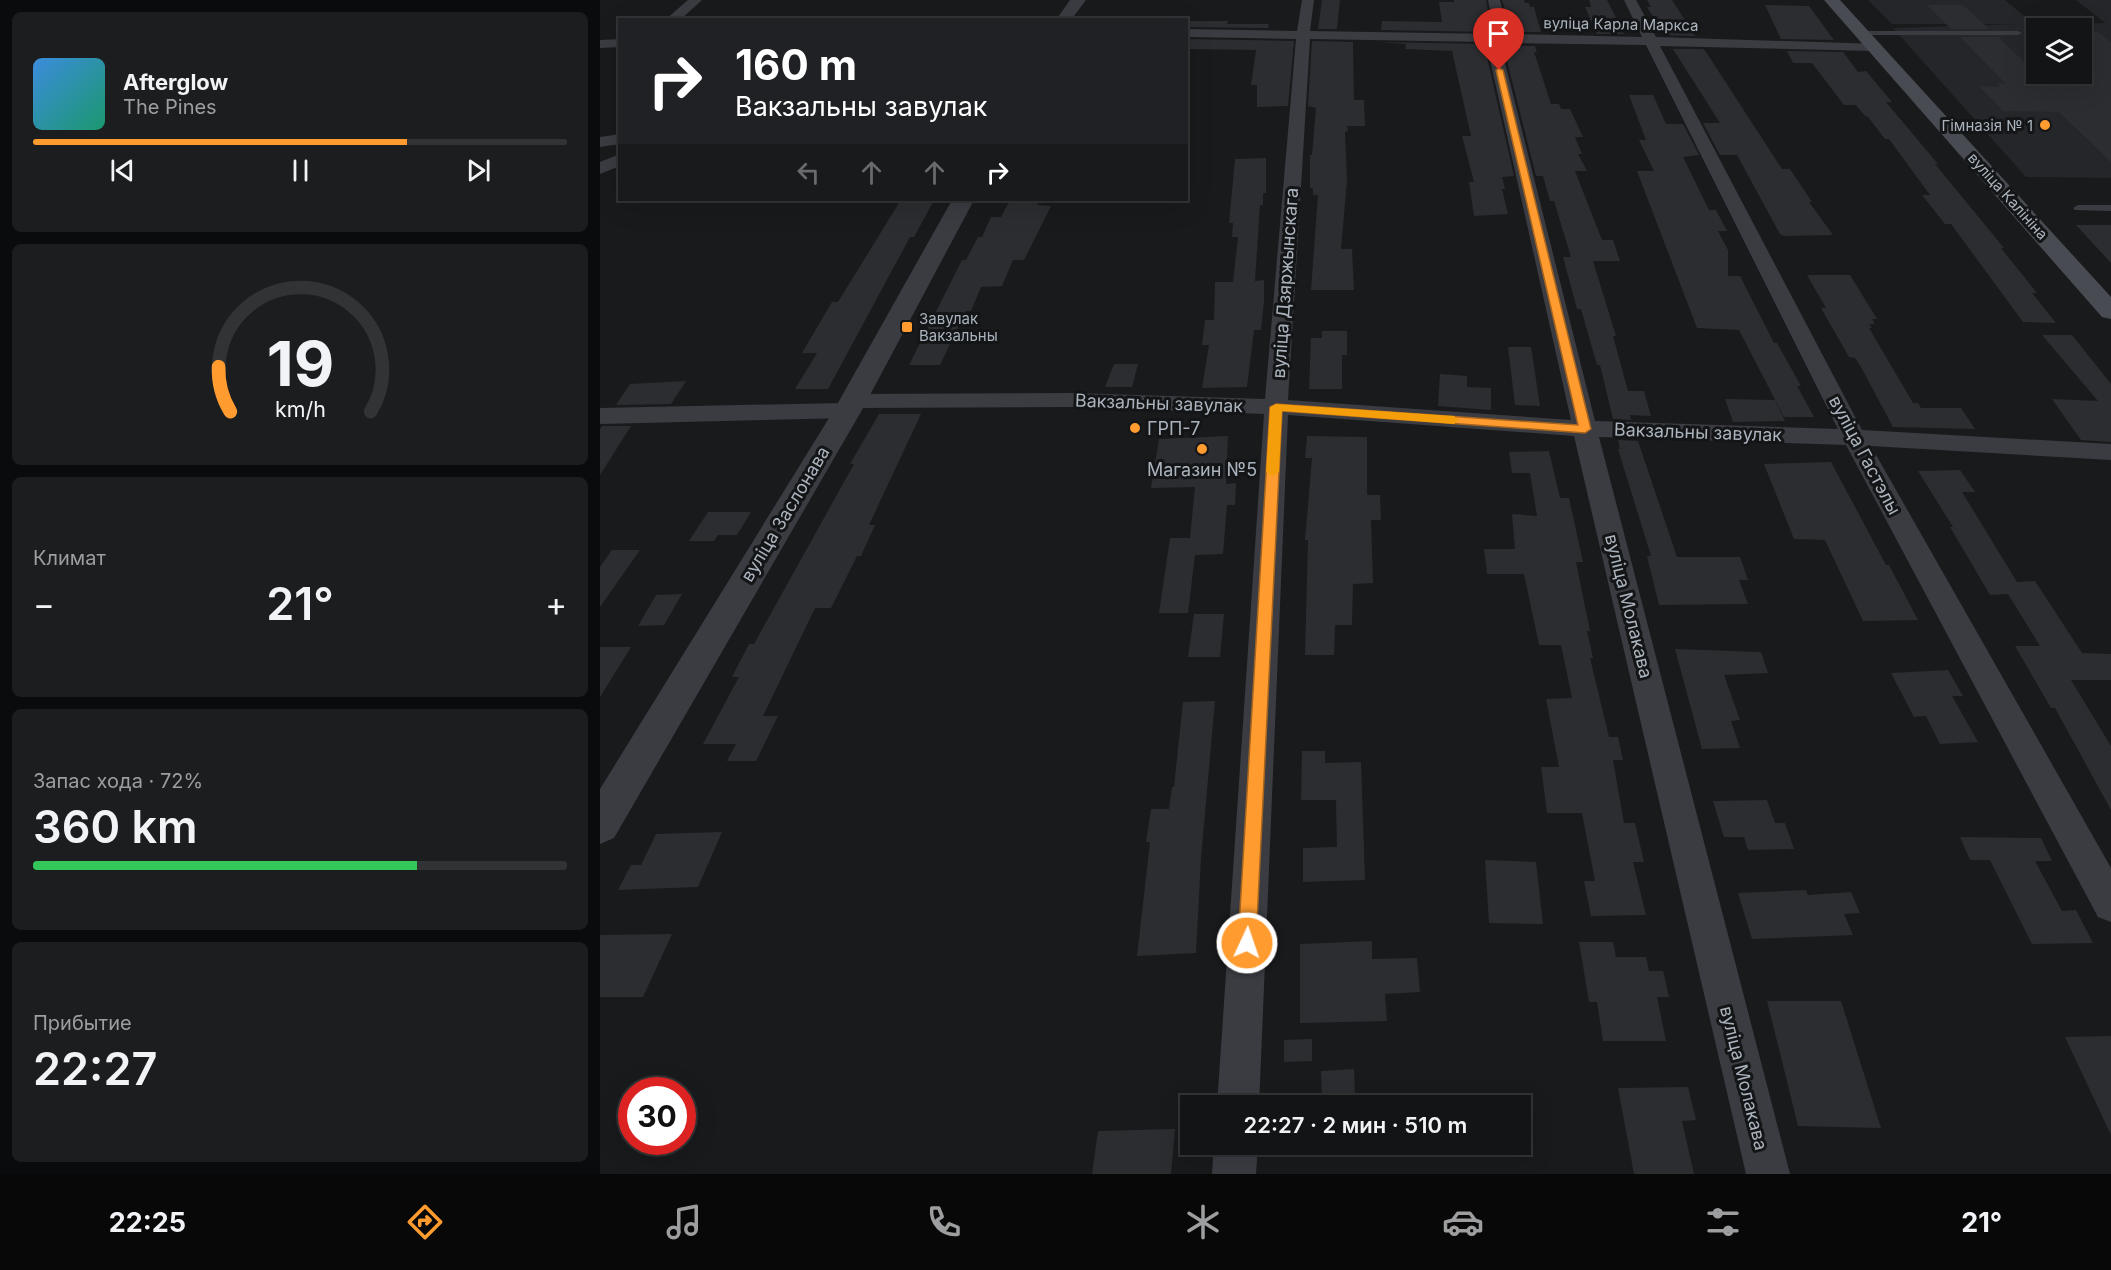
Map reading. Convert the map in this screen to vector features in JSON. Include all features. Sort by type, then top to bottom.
[{"type":"main road","name":"вуліца Калініна","points":[[1832,0],[2111,312]]},
{"type":"street","points":[[674,18],[696,0]]},
{"type":"street","points":[[1064,18],[1078,0]]},
{"type":"street","name":"вуліца Дзяржынскага","points":[[1239,1095],[1276,407],[1303,34],[1308,0]]},
{"type":"street","name":"вуліца Молакава","points":[[1494,0],[1497,38],[1585,429],[1768,1174]]},
{"type":"street","name":"вуліца Гастэлы","points":[[1630,0],[1854,437],[2111,903]]},
{"type":"street","name":"вуліца Карла Маркса","points":[[1188,33],[1650,40],[1869,40]]},
{"type":"street","points":[[600,44],[618,43]]},
{"type":"street","points":[[600,142],[618,139]]},
{"type":"street","points":[[600,169],[618,160]]},
{"type":"street","name":"вуліца Заслонава","points":[[600,825],[850,405],[962,201]]},
{"type":"street","name":"Вакзальны завулак","points":[[600,416],[850,405],[1073,400],[1276,407],[1585,429],[1854,437],[2111,452]]},
{"type":"street","points":[[1234,1174],[1235,1155]]},
{"type":"lane","points":[[1869,40],[2018,33]]},
{"type":"lane","points":[[2078,208],[2111,208]]},
{"type":"shaded area","name":"Гімназія № 1","points":[[1868,0],[2005,0],[2027,18],[2026,84],[2092,84],[2092,23],[2105,23],[2076,0],[2111,0],[2111,178],[2026,177],[1893,28],[2018,24],[1892,24]]},
{"type":"building","points":[[1322,0],[1340,0],[1337,29],[1318,29]]},
{"type":"building","points":[[1454,0],[1486,0],[1492,32],[1381,30],[1382,21],[1442,22],[1439,2],[1454,2]]},
{"type":"building","points":[[1502,0],[1524,0],[1525,3],[1529,3],[1530,7],[1534,7],[1541,32],[1511,32]]},
{"type":"building","points":[[1589,0],[1607,0],[1624,34],[1597,34],[1585,7],[1591,7]]},
{"type":"building","points":[[1647,0],[1672,0],[1695,36],[1665,35],[1647,7],[1651,7]]},
{"type":"building","points":[[1765,5],[1809,6],[1834,40],[1781,39]]},
{"type":"building","points":[[1927,5],[1963,5],[1989,29],[1951,29]]},
{"type":"building","points":[[1188,21],[1269,24],[1268,28],[1188,27]]},
{"type":"building","points":[[2092,32],[2098,32],[2111,42],[2111,162],[2059,112],[2003,111],[1979,86],[2000,87],[1997,83],[2006,84],[1960,37],[1998,37],[2026,64],[2026,84],[2092,84]]},
{"type":"building","points":[[1188,39],[1294,41],[1288,106],[1257,107],[1257,85],[1251,85],[1256,50],[1188,49]]},
{"type":"building","points":[[1312,41],[1353,42],[1354,100],[1364,100],[1365,126],[1347,126],[1348,131],[1345,132],[1347,180],[1341,249],[1352,249],[1354,290],[1311,290],[1318,195],[1313,195],[1313,188],[1310,188],[1310,155],[1312,155],[1316,108],[1308,106]]},
{"type":"building","points":[[1379,42],[1484,44],[1514,176],[1502,177],[1505,189],[1502,189],[1508,214],[1474,216],[1469,182],[1474,182],[1462,136],[1471,136],[1452,51],[1405,49],[1406,44]]},
{"type":"building","points":[[1503,45],[1535,46],[1537,52],[1534,52],[1551,104],[1559,104],[1561,109],[1570,109],[1583,137],[1575,137],[1582,154],[1578,154],[1587,171],[1575,171],[1602,240],[1613,240],[1620,261],[1593,261],[1616,336],[1613,336],[1628,391],[1644,391],[1651,416],[1630,415],[1631,420],[1613,419],[1600,365],[1597,365],[1581,309],[1577,309],[1563,257],[1571,257],[1554,201],[1550,201],[1543,176],[1536,176]]},
{"type":"building","points":[[1673,49],[1703,49],[1706,52],[1782,169],[1790,169],[1812,202],[1809,202],[1833,235],[1784,236],[1780,234],[1737,155],[1720,155],[1703,123],[1720,123]]},
{"type":"building","points":[[1787,51],[1843,52],[1858,72],[1866,71],[1892,102],[1886,102],[2004,248],[2001,248],[2037,293],[2032,293],[2056,323],[2023,322],[1951,224],[1945,224],[1922,195],[1930,195],[1889,139],[1885,139],[1856,105],[1844,105],[1812,63],[1793,63]]},
{"type":"building","points":[[1629,95],[1653,95],[1666,124],[1683,124],[1699,155],[1683,157],[1709,210],[1716,210],[1727,231],[1718,231],[1728,250],[1728,276],[1740,276],[1774,343],[1777,343],[1801,386],[1797,386],[1814,417],[1784,417],[1739,330],[1697,328],[1637,171],[1654,171],[1639,140],[1646,140]]},
{"type":"building","points":[[1266,158],[1266,193],[1263,193],[1263,205],[1260,205],[1255,281],[1264,280],[1264,301],[1261,330],[1254,330],[1247,387],[1202,388],[1209,345],[1202,345],[1205,320],[1214,320],[1215,282],[1233,282],[1238,237],[1232,237],[1233,223],[1229,223],[1235,159]]},
{"type":"building","points":[[1009,201],[1039,201],[1037,205],[1051,206],[1024,260],[1013,260],[1002,286],[981,287],[971,311],[966,311],[940,365],[909,365],[962,260],[966,260],[978,237],[982,237],[991,217],[1001,217]]},
{"type":"building","points":[[933,202],[914,237],[910,237],[828,389],[795,389],[817,353],[802,353],[832,302],[838,302],[899,203]]},
{"type":"building","points":[[2076,225],[2111,225],[2111,263]]},
{"type":"building","points":[[1807,275],[1850,275],[1877,319],[1872,319],[1875,324],[1869,324],[1872,328],[1869,328],[1913,403],[1918,403],[1921,408],[1961,408],[1975,429],[1893,427],[1861,367],[1855,358],[1849,357],[1821,308],[1826,308]]},
{"type":"building","points":[[1322,331],[1347,331],[1347,355],[1342,355],[1342,389],[1309,389],[1311,338],[1322,338]]},
{"type":"building","points":[[2042,335],[2072,335],[2111,384],[2111,442],[2081,440],[2052,399],[2098,401]]},
{"type":"building","points":[[1508,347],[1531,347],[1540,406],[1515,405]]},
{"type":"building","points":[[1114,364],[1138,364],[1132,387],[1105,387]]},
{"type":"building","points":[[1440,374],[1467,376],[1467,387],[1491,388],[1491,410],[1438,406]]},
{"type":"building","points":[[686,381],[671,404],[616,405],[630,384]]},
{"type":"building","points":[[1725,399],[1775,400],[1785,421],[1733,422]]},
{"type":"building","points":[[879,414],[921,414],[869,525],[875,525],[861,556],[857,556],[831,608],[815,608],[763,716],[778,716],[756,761],[727,761],[736,744],[703,744],[739,677],[732,677],[749,644],[754,644],[854,464],[850,464]]},
{"type":"building","points":[[602,426],[631,426],[600,475],[600,429]]},
{"type":"building","points":[[1228,436],[1226,484],[1236,483],[1235,505],[1227,505],[1223,554],[1195,555],[1188,613],[1159,613],[1170,538],[1190,538],[1195,487],[1151,488],[1159,439]]},
{"type":"building","points":[[1307,436],[1367,437],[1367,495],[1380,495],[1381,520],[1371,520],[1373,583],[1353,584],[1352,625],[1335,625],[1334,655],[1305,655],[1308,540],[1305,540],[1312,458],[1305,458]]},
{"type":"building","points":[[1618,440],[1638,441],[1677,557],[1740,557],[1748,580],[1739,580],[1748,604],[1659,605],[1647,556],[1651,556],[1618,449],[1620,449]]},
{"type":"building","points":[[1549,451],[1560,498],[1569,498],[1583,562],[1576,562],[1590,631],[1587,631],[1593,658],[1590,658],[1609,737],[1618,737],[1623,760],[1613,760],[1624,823],[1635,823],[1644,862],[1633,862],[1646,915],[1591,916],[1584,881],[1595,881],[1582,813],[1547,813],[1541,767],[1559,767],[1546,699],[1572,698],[1561,645],[1539,645],[1524,574],[1487,574],[1484,549],[1515,549],[1512,514],[1537,516],[1530,473],[1512,473],[1509,452]]},
{"type":"building","points":[[1831,462],[1918,620],[1863,621],[1825,540],[1794,539],[1764,464]]},
{"type":"building","points":[[1960,470],[1975,492],[1962,492],[2017,582],[2035,581],[2082,653],[2111,654],[2111,680],[2071,680],[2111,746],[2111,810],[2055,708],[2051,708],[2015,646],[2040,646],[2008,594],[1990,595],[1950,527],[1953,527],[1918,471]]},
{"type":"building","points":[[708,512],[751,512],[737,535],[718,535],[714,541],[689,541]]},
{"type":"building","points":[[612,550],[640,550],[600,607],[600,567]]},
{"type":"building","points":[[682,594],[664,625],[638,626],[656,595]]},
{"type":"building","points":[[1194,614],[1224,614],[1220,657],[1188,657]]},
{"type":"building","points":[[600,647],[631,647],[600,697]]},
{"type":"building","points":[[1675,649],[1761,652],[1768,673],[1724,675],[1740,720],[1731,721],[1740,748],[1702,749]]},
{"type":"building","points":[[1948,670],[1963,696],[1952,696],[1978,742],[1940,744],[1926,716],[1914,717],[1891,673]]},
{"type":"building","points":[[1215,701],[1201,858],[1196,953],[1137,956],[1150,842],[1146,842],[1151,809],[1169,809],[1172,787],[1174,787],[1183,702]]},
{"type":"building","points":[[1302,751],[1325,751],[1325,763],[1361,762],[1365,880],[1303,882],[1303,848],[1337,847],[1336,800],[1301,800]]},
{"type":"building","points":[[1767,800],[1775,823],[1785,823],[1794,849],[1748,850],[1744,837],[1724,837],[1713,801]]},
{"type":"building","points":[[722,832],[698,887],[618,890],[631,865],[641,865],[656,834]]},
{"type":"building","points":[[1960,837],[2041,838],[2052,861],[2035,861],[2062,911],[2076,910],[2093,943],[2032,944],[1990,860],[1970,860]]},
{"type":"building","points":[[1485,860],[1536,862],[1543,924],[1489,923]]},
{"type":"building","points":[[1806,890],[1808,895],[1851,892],[1860,913],[1844,914],[1853,935],[1752,939],[1738,893]]},
{"type":"building","points":[[672,934],[643,997],[600,997],[600,935]]},
{"type":"building","points":[[1372,941],[1372,959],[1417,958],[1420,992],[1385,994],[1387,1021],[1300,1023],[1300,944]]},
{"type":"building","points":[[1579,942],[1613,942],[1616,957],[1646,957],[1649,971],[1663,971],[1669,997],[1657,997],[1666,1041],[1603,1041],[1597,1002],[1589,1002]]},
{"type":"building","points":[[1767,1001],[1841,1001],[1881,1128],[1798,1126]]},
{"type":"building","points":[[2111,1036],[2111,1135],[2065,1037]]},
{"type":"building","points":[[1312,1039],[1312,1061],[1284,1062],[1284,1040]]},
{"type":"building","points":[[1354,1069],[1355,1095],[1322,1095],[1321,1071]]},
{"type":"building","points":[[1688,1087],[1696,1120],[1682,1121],[1694,1174],[1634,1174],[1618,1088]]},
{"type":"building","points":[[1175,1129],[1171,1174],[1092,1174],[1098,1131]]},
{"type":"slow traffic","points":[[1272,472],[1276,407],[1454,420]]},
{"type":"place","name":"Гімназія № 1","points":[[2045,125]]},
{"type":"place","name":"Завулак Вакзальны","points":[[907,327]]},
{"type":"place","name":"ГРП-7","points":[[1135,428]]},
{"type":"place","name":"Магазин №5","points":[[1202,449]]},
{"type":"route","points":[[1247,943],[1276,407],[1585,429],[1499,70]]}]
